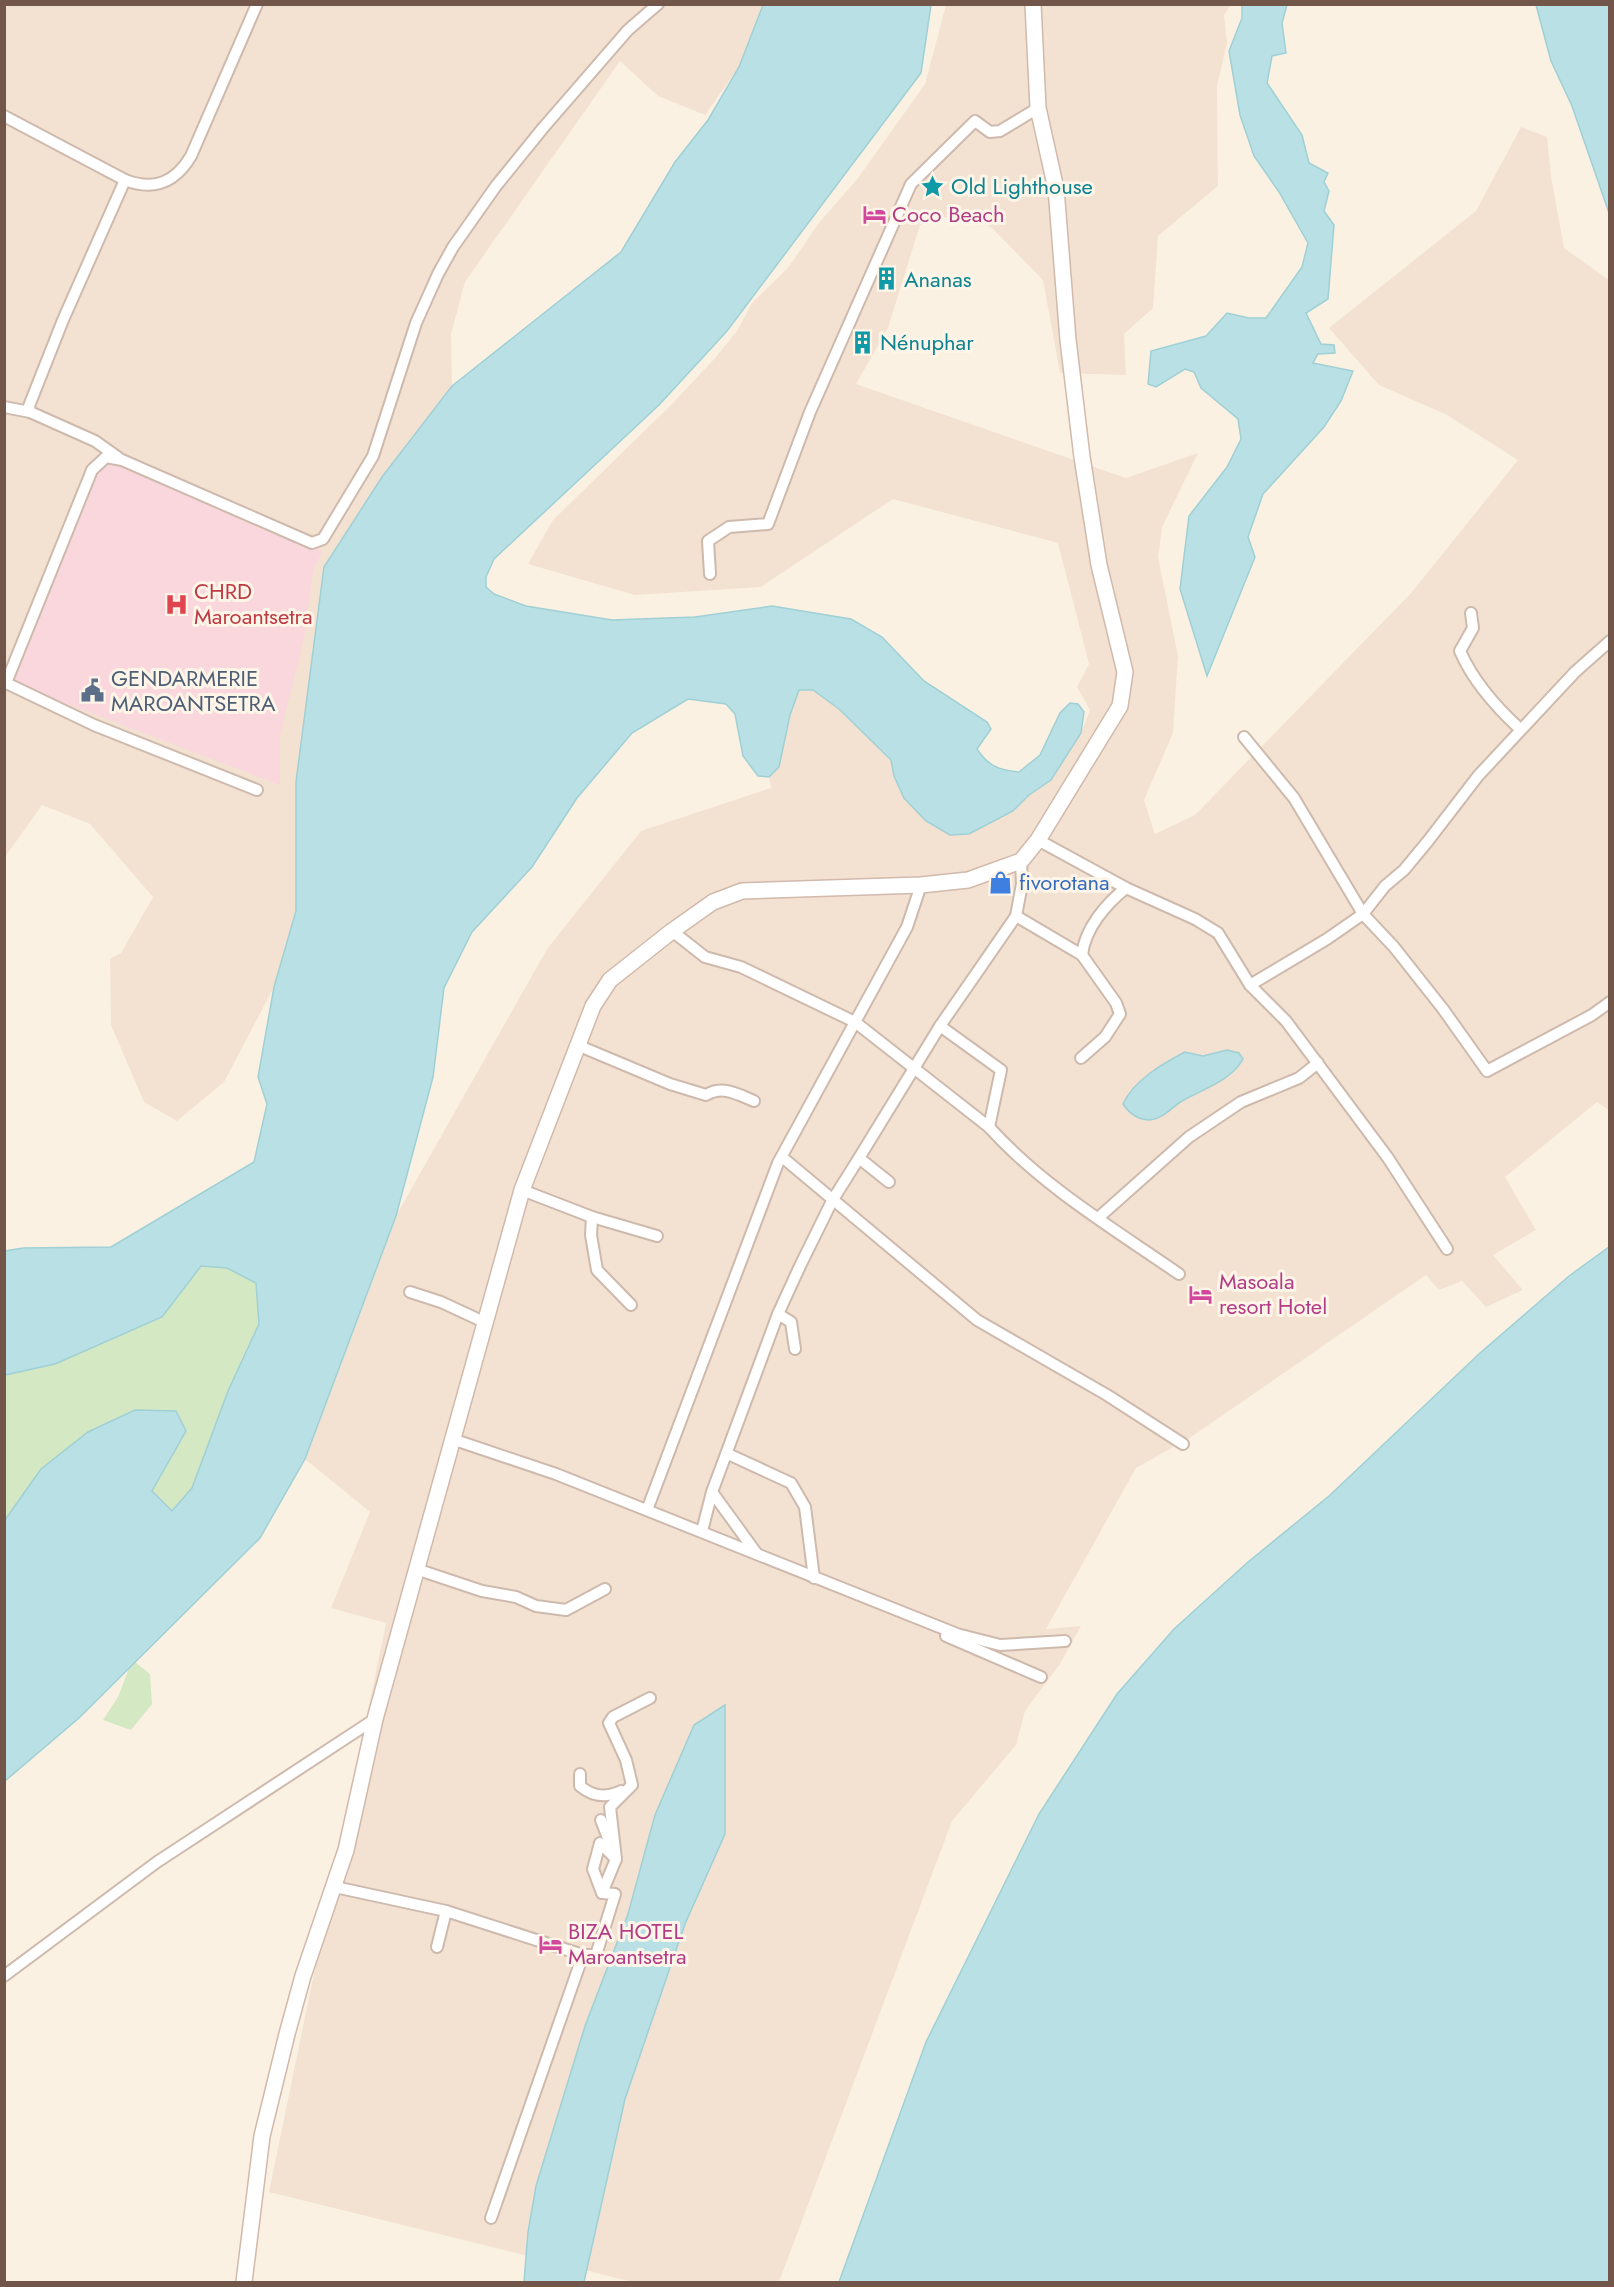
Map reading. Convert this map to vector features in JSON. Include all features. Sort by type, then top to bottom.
[{"type":"main road","points":[[244,2283],[262,2136],[303,1976],[335,1887],[375,1719],[416,1569],[455,1440],[484,1322],[522,1190],[593,1006],[610,980],[672,931],[713,902],[742,891],[921,885],[968,880],[1021,861],[1038,840],[1120,706],[1125,672],[1099,565],[1088,498],[1068,340],[1056,189],[1038,108],[1033,4]]},
{"type":"street","points":[[4,116],[125,180],[141,186],[164,183],[185,167],[214,108],[233,56],[257,4]]},
{"type":"street","points":[[4,406],[30,412],[95,441],[122,460],[312,543],[319,543],[343,509],[373,456],[416,323],[453,247],[496,186],[543,128],[628,30],[658,4]]},
{"type":"street","points":[[710,574],[708,541],[729,527],[768,524],[810,412],[911,184],[975,121],[990,132],[1000,131],[1038,108]]},
{"type":"street","points":[[30,412],[31,396],[125,180]]},
{"type":"street","points":[[122,460],[105,457],[92,470],[5,683],[94,724],[257,790]]},
{"type":"street","points":[[1472,612],[1473,628],[1460,651],[1463,659],[1500,711],[1520,729]]},
{"type":"street","points":[[1250,985],[1327,939],[1363,914],[1385,886],[1404,870],[1478,776],[1520,729],[1610,641]]},
{"type":"street","points":[[1244,736],[1294,798],[1363,914],[1394,946],[1487,1071],[1592,1015],[1610,1002]]},
{"type":"street","points":[[1038,840],[1126,888],[1195,919],[1218,933],[1250,985],[1286,1021],[1388,1158],[1447,1249]]},
{"type":"street","points":[[702,1531],[712,1492],[778,1314],[832,1201],[940,1026],[1016,916],[1022,885],[1021,861]]},
{"type":"street","points":[[647,1509],[782,1157],[907,927],[921,885]]},
{"type":"street","points":[[1082,955],[1083,944],[1102,911],[1126,888]]},
{"type":"street","points":[[1016,916],[1082,955],[1116,1003],[1120,1014],[1105,1037],[1081,1058]]},
{"type":"street","points":[[672,931],[705,957],[741,967],[855,1022],[989,1127],[1007,1147],[1098,1218],[1179,1274]]},
{"type":"street","points":[[940,1026],[1000,1070],[989,1127]]},
{"type":"street","points":[[577,1045],[670,1084],[706,1095],[716,1089],[729,1090],[754,1101]]},
{"type":"street","points":[[1098,1218],[1189,1137],[1241,1102],[1299,1078],[1318,1063]]},
{"type":"street","points":[[782,1157],[977,1320],[1107,1395],[1183,1444]]},
{"type":"street","points":[[859,1158],[889,1182]]},
{"type":"street","points":[[522,1190],[592,1217],[657,1236]]},
{"type":"street","points":[[592,1217],[591,1235],[597,1270],[631,1305]]},
{"type":"street","points":[[410,1292],[441,1302],[484,1322]]},
{"type":"street","points":[[778,1314],[791,1322],[795,1349]]},
{"type":"street","points":[[455,1440],[556,1474],[647,1509],[957,1634],[1000,1644],[1065,1641]]},
{"type":"street","points":[[728,1454],[791,1483],[805,1507],[814,1578]]},
{"type":"street","points":[[712,1492],[757,1554]]},
{"type":"street","points":[[416,1569],[536,1606],[567,1610],[605,1589]]},
{"type":"street","points":[[910,1614],[953,1640],[1041,1677]]},
{"type":"street","points":[[632,1785],[626,1760],[609,1723],[613,1717],[650,1698]]},
{"type":"street","points":[[4,1976],[157,1862],[375,1719]]},
{"type":"street","points":[[580,1774],[580,1786],[589,1794],[610,1797],[632,1785]]},
{"type":"street","points":[[602,1893],[616,1859],[610,1807],[632,1785]]},
{"type":"street","points":[[601,1820],[616,1859]]},
{"type":"street","points":[[602,1893],[593,1869],[600,1844],[616,1859]]},
{"type":"street","points":[[335,1887],[446,1911],[584,1954],[596,1955],[602,1942],[608,1912],[615,1894],[602,1893]]},
{"type":"street","points":[[437,1947],[446,1911]]},
{"type":"street","points":[[491,2218],[584,1954]]},
{"type":"shaded area","points":[[5,5],[763,5],[739,67],[705,115],[658,96],[620,61],[465,282],[451,334],[452,386],[382,477],[324,567],[296,782],[296,911],[274,987],[224,1082],[177,1121],[144,1102],[111,1025],[110,959],[121,953],[153,897],[90,824],[42,805],[5,857]]},
{"type":"shaded area","points":[[946,5],[1231,5],[1224,15],[1227,43],[1217,86],[1218,186],[1158,236],[1153,308],[1124,334],[1126,375],[1060,373],[1043,280],[993,229],[965,211],[920,225],[888,328],[856,384],[1126,478],[1198,453],[1162,527],[1158,557],[1178,656],[1173,733],[1144,800],[1155,834],[1195,815],[1412,592],[1518,460],[1447,415],[1379,385],[1329,328],[1476,211],[1521,127],[1547,137],[1551,176],[1564,248],[1609,280],[1610,1111],[1597,1102],[1505,1177],[1536,1230],[1493,1255],[1523,1290],[1486,1307],[1462,1281],[1439,1290],[1426,1275],[1191,1437],[1136,1468],[1046,1629],[1081,1626],[1060,1664],[1025,1711],[1016,1745],[952,1821],[779,2282],[633,2282],[269,2192],[386,1623],[331,1608],[370,1512],[305,1459],[396,1216],[547,949],[641,831],[771,788],[769,777],[779,767],[790,715],[799,690],[813,690],[839,709],[891,761],[894,776],[1013,811],[1029,795],[1051,780],[1081,733],[1090,710],[1077,687],[1089,664],[1058,543],[893,499],[761,587],[635,595],[528,564],[553,520],[672,404],[716,357],[737,331],[752,303],[788,268],[818,224],[858,178],[925,84]]},
{"type":"shaded area","name":"CHRD Maroantsetra","points":[[105,465],[116,465],[322,551],[313,571],[304,638],[280,734],[280,785],[13,683],[95,470]]},
{"type":"green space","points":[[201,1266],[227,1268],[256,1283],[259,1324],[228,1391],[192,1488],[171,1512],[152,1491],[7,1517],[5,1522],[5,1375],[55,1364],[162,1317]]},
{"type":"green space","points":[[135,1662],[150,1674],[152,1704],[131,1730],[103,1720],[118,1697],[129,1668]]},
{"type":"water","points":[[763,5],[931,5],[921,73],[727,331],[659,405],[494,559],[486,577],[486,587],[494,594],[526,606],[612,620],[695,617],[772,606],[851,619],[882,637],[924,681],[987,722],[991,729],[977,749],[995,766],[1019,772],[1040,755],[1060,713],[1070,703],[1078,704],[1084,712],[1081,733],[1051,780],[1029,795],[1013,811],[969,834],[950,835],[926,821],[904,798],[894,776],[891,760],[839,709],[813,690],[799,690],[790,715],[779,767],[769,777],[758,776],[743,756],[735,714],[726,704],[688,699],[632,733],[577,798],[532,867],[472,932],[444,988],[433,1077],[396,1216],[305,1459],[260,1538],[79,1718],[5,1781],[4,1522],[41,1469],[88,1432],[135,1410],[176,1411],[186,1431],[152,1491],[172,1511],[192,1488],[228,1391],[259,1324],[256,1283],[227,1268],[201,1266],[162,1317],[55,1364],[5,1375],[5,1251],[23,1248],[111,1247],[254,1162],[267,1104],[258,1077],[274,987],[296,911],[296,782],[324,567],[382,477],[452,386],[621,252],[675,162],[708,120],[739,67]]},
{"type":"water","points":[[1242,5],[1287,5],[1282,23],[1286,53],[1272,56],[1267,83],[1302,135],[1309,163],[1328,173],[1324,182],[1329,191],[1324,211],[1334,225],[1328,299],[1306,313],[1321,344],[1334,345],[1335,353],[1318,354],[1313,363],[1353,371],[1341,401],[1324,427],[1263,494],[1248,537],[1255,557],[1207,676],[1180,589],[1189,516],[1227,467],[1241,439],[1238,419],[1201,388],[1194,372],[1185,369],[1156,387],[1148,384],[1151,351],[1206,336],[1227,313],[1249,318],[1266,318],[1302,267],[1308,243],[1279,192],[1254,156],[1240,115],[1229,51],[1242,18]]},
{"type":"water","points":[[1536,5],[1609,5],[1609,213],[1572,106],[1551,61]]},
{"type":"water","points":[[1227,1050],[1239,1053],[1243,1059],[1238,1067],[1224,1079],[1182,1101],[1159,1117],[1150,1120],[1142,1119],[1131,1113],[1123,1104],[1141,1080],[1158,1067],[1185,1052],[1203,1056]]},
{"type":"water","points":[[1609,1247],[1609,2282],[839,2282],[926,2042],[1039,1814],[1117,1694],[1174,1629],[1248,1562],[1329,1496],[1480,1353],[1569,1276]]},
{"type":"water","points":[[725,1705],[725,1834],[685,1924],[625,2099],[584,2282],[524,2282],[528,2232],[536,2186],[585,2026],[628,1914],[655,1815],[694,1725]]},
{"type":"place","name":"Old Lighthouse","points":[[933,186]]},
{"type":"place","name":"Coco Beach","points":[[874,214]]},
{"type":"place","name":"Ananas","points":[[886,279]]},
{"type":"place","name":"Nénuphar","points":[[862,342]]},
{"type":"place","name":"CHRD Maroantsetra","points":[[176,604]]},
{"type":"place","name":"GENDARMERIE MAROANTSETRA","points":[[93,691]]},
{"type":"place","name":"fivorotana","points":[[1001,882]]},
{"type":"place","name":"Masoala resort Hotel","points":[[1201,1294]]},
{"type":"place","name":"BIZA HOTEL Maroantsetra","points":[[550,1944]]}]
